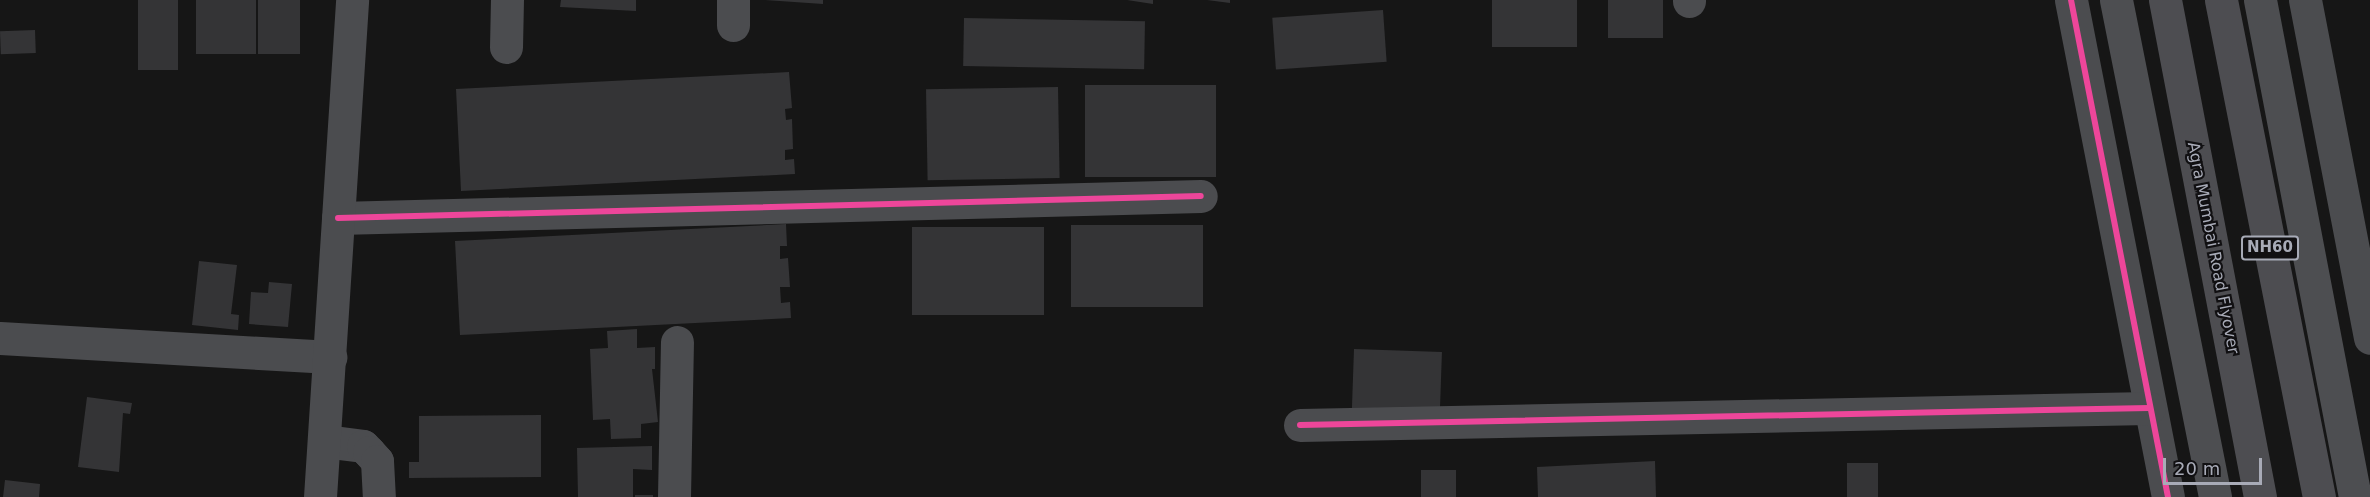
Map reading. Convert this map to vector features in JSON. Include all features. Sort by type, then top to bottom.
[{"type":"highway","name":"Agra Mumbai Road Flyover","points":[[2165,0],[2260,497]]},
{"type":"highway","name":"NH60","points":[[2221,0],[2319,497]]},
{"type":"main road","points":[[2116,0],[2215,497]]},
{"type":"main road","points":[[2260,0],[2355,497]]},
{"type":"street","points":[[322,470],[352,0]]},
{"type":"street","points":[[506,47],[507,0]]},
{"type":"street","points":[[2071,0],[2168,497]]},
{"type":"street","points":[[2306,0],[2370,338]]},
{"type":"street","points":[[338,218],[1201,196]]},
{"type":"street","points":[[0,338],[330,357]]},
{"type":"street","points":[[674,497],[677,342]]},
{"type":"street","points":[[1300,425],[2149,408]]},
{"type":"street","points":[[322,470],[363,446],[377,461],[379,497]]},
{"type":"building","points":[[138,0],[178,0],[178,70],[138,70]]},
{"type":"building","points":[[196,0],[256,0],[256,54],[196,54]]},
{"type":"building","points":[[258,0],[300,0],[300,54],[258,54]]},
{"type":"building","points":[[561,0],[636,0],[636,11],[560,7]]},
{"type":"building","points":[[765,0],[823,0],[823,4]]},
{"type":"building","points":[[1127,0],[1153,0],[1153,4]]},
{"type":"building","points":[[1207,0],[1230,0],[1230,3]]},
{"type":"building","points":[[1492,0],[1577,0],[1577,47],[1492,47]]},
{"type":"building","points":[[1608,0],[1663,0],[1663,38],[1608,38]]},
{"type":"building","points":[[1383,10],[1387,62],[1276,70],[1272,18]]},
{"type":"building","points":[[964,18],[1145,21],[1144,69],[963,66]]},
{"type":"building","points":[[35,30],[36,53],[1,54],[0,31]]},
{"type":"building","points":[[789,72],[792,108],[785,109],[786,120],[792,119],[793,149],[785,150],[785,160],[794,159],[795,174],[461,191],[456,89]]},
{"type":"building","points":[[1085,85],[1216,85],[1216,177],[1085,177]]},
{"type":"building","points":[[1058,87],[1060,178],[928,180],[926,89]]},
{"type":"building","points":[[786,224],[787,246],[780,246],[780,259],[788,258],[790,287],[780,287],[781,303],[790,302],[791,318],[460,335],[455,241]]},
{"type":"building","points":[[1071,225],[1203,225],[1203,307],[1071,307]]},
{"type":"building","points":[[912,227],[1044,227],[1044,315],[912,315]]},
{"type":"building","points":[[199,261],[237,265],[231,314],[239,315],[238,330],[192,325]]},
{"type":"building","points":[[269,282],[292,284],[288,327],[249,324],[251,292],[268,293]]},
{"type":"building","points":[[637,329],[637,348],[655,347],[655,369],[652,369],[658,422],[641,424],[641,438],[611,439],[610,419],[593,420],[590,349],[608,348],[607,331]]},
{"type":"building","points":[[1354,349],[1442,352],[1440,414],[1352,411]]},
{"type":"building","points":[[87,397],[132,403],[130,414],[123,413],[119,472],[78,467]]},
{"type":"building","points":[[541,415],[541,477],[409,478],[409,462],[419,462],[419,416]]},
{"type":"building","points":[[652,446],[652,470],[633,469],[633,497],[578,497],[577,448]]},
{"type":"building","points":[[1655,461],[1656,497],[1538,497],[1537,467]]},
{"type":"building","points":[[1847,463],[1878,463],[1878,497],[1847,497]]},
{"type":"building","points":[[1421,470],[1456,470],[1456,497],[1421,497]]},
{"type":"building","points":[[5,480],[40,484],[39,497],[3,497]]},
{"type":"building","points":[[635,495],[653,495],[653,497],[635,497]]},
{"type":"cycle path","points":[[2071,0],[2168,497]]},
{"type":"cycle path","points":[[338,218],[1201,196]]},
{"type":"cycle path","points":[[1300,425],[2149,408]]}]
